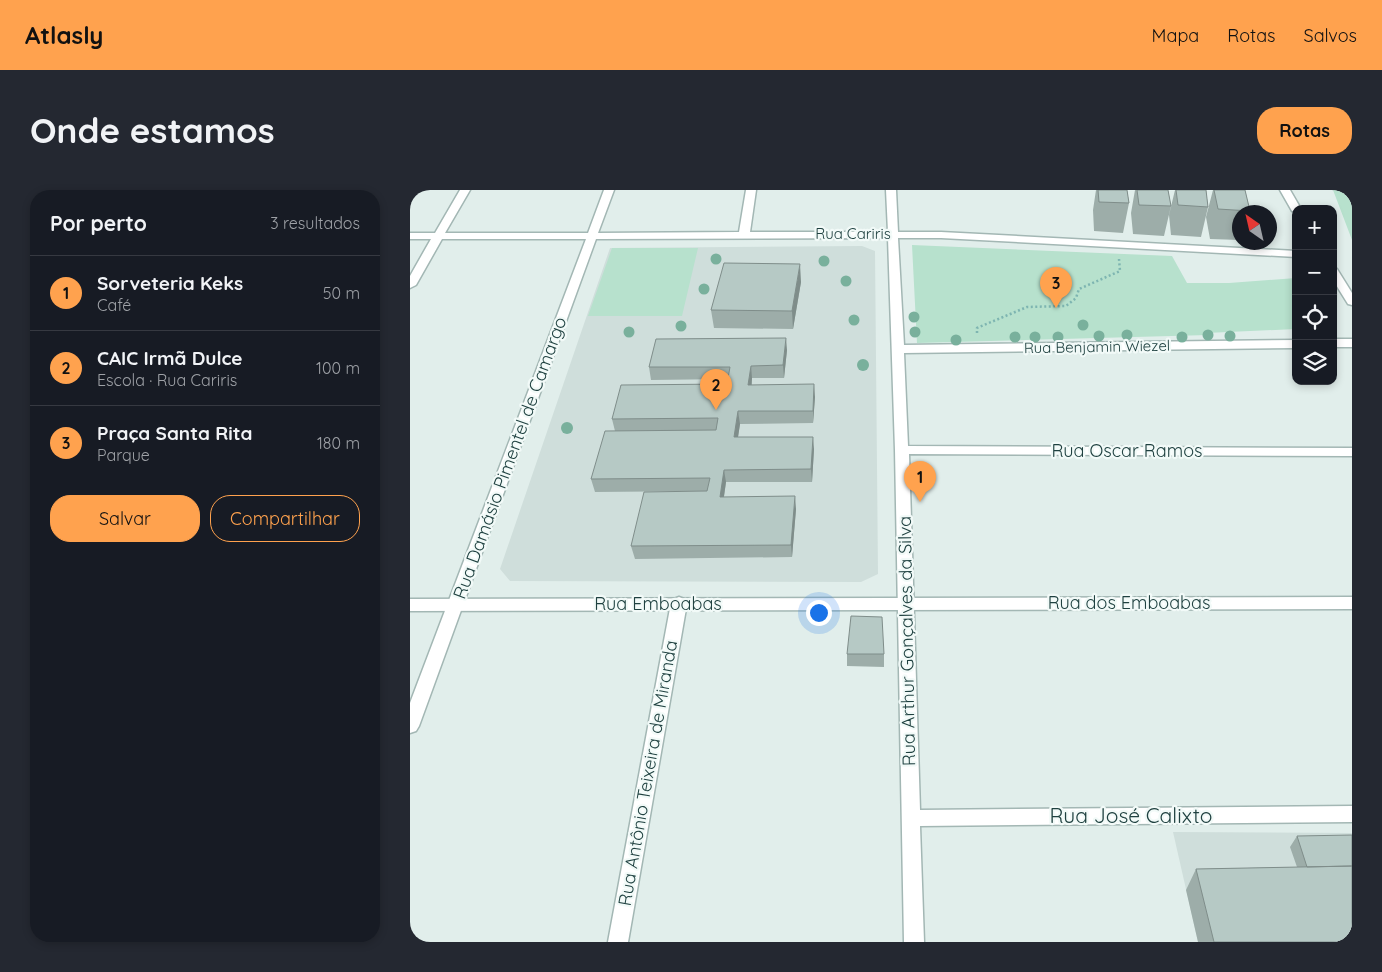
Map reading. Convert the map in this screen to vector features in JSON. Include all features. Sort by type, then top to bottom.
[{"type":"street","points":[[410,285],[465,190]]},
{"type":"street","name":"Rua Damásio Pimentel de Camargo","points":[[410,726],[609,190]]},
{"type":"street","points":[[744,235],[752,190]]},
{"type":"street","name":"Rua Arthur Gonçalves da Silva","points":[[891,190],[899,349],[914,942]]},
{"type":"street","points":[[1285,190],[1294,205]]},
{"type":"street","name":"Rua Cariris","points":[[410,236],[941,234],[1292,254]]},
{"type":"street","points":[[1337,278],[1352,302]]},
{"type":"street","points":[[1337,343],[1352,343]]},
{"type":"street","name":"Rua Benjamin Wiezel","points":[[899,349],[1292,344]]},
{"type":"street","name":"Rua Oscar Ramos","points":[[902,450],[1352,452]]},
{"type":"street","name":"Rua Emboabas","points":[[410,606],[906,602]]},
{"type":"street","name":"Rua dos Emboabas","points":[[906,602],[1352,603]]},
{"type":"street","name":"Rua Antônio Teixeira de Miranda","points":[[618,942],[679,603]]},
{"type":"street","name":"Rua José Calixto","points":[[911,818],[1352,814]]},
{"type":"path","points":[[978,348],[977,328],[1030,306],[1055,308],[1068,305],[1077,297],[1078,289],[1120,271],[1118,244]]},
{"type":"shaded area","points":[[862,246],[875,251],[878,574],[861,582],[510,581],[500,569],[610,248]]},
{"type":"shaded area","points":[[1173,832],[1352,833],[1352,942],[1198,942]]},
{"type":"green space","points":[[1333,190],[1352,190],[1352,240]]},
{"type":"green space","points":[[912,245],[1172,256],[1187,283],[1229,283],[1292,278],[1292,329],[1206,333],[1208,335],[917,343]]},
{"type":"green space","points":[[612,248],[698,248],[682,316],[588,316]]},
{"type":"building","points":[[1098,190],[1127,190],[1129,203],[1099,202]]},
{"type":"building","points":[[1137,190],[1168,190],[1171,206],[1139,205]]},
{"type":"building","points":[[1176,190],[1206,190],[1208,207],[1178,205]]},
{"type":"building","points":[[1214,190],[1245,190],[1249,205],[1232,205],[1232,210],[1218,209]]},
{"type":"building","points":[[724,263],[800,264],[792,311],[711,310]]},
{"type":"building","points":[[786,338],[783,365],[751,366],[748,385],[814,384],[813,411],[738,411],[734,437],[813,437],[811,469],[724,470],[720,497],[795,496],[791,545],[631,546],[644,492],[707,491],[710,478],[591,479],[605,431],[716,430],[718,418],[612,419],[621,385],[727,384],[730,367],[649,367],[656,339]]},
{"type":"building","points":[[851,616],[882,617],[884,654],[847,654]]},
{"type":"building","points":[[1352,835],[1352,866],[1307,867],[1297,836]]},
{"type":"building","points":[[1352,866],[1352,942],[1214,942],[1196,869]]},
{"type":"place","name":"Praça Santa Rita","points":[[1056,308]]},
{"type":"place","name":"CAIC Irmã Dulce","points":[[716,410]]},
{"type":"place","name":"Sorveteria Keks","points":[[920,502]]}]
